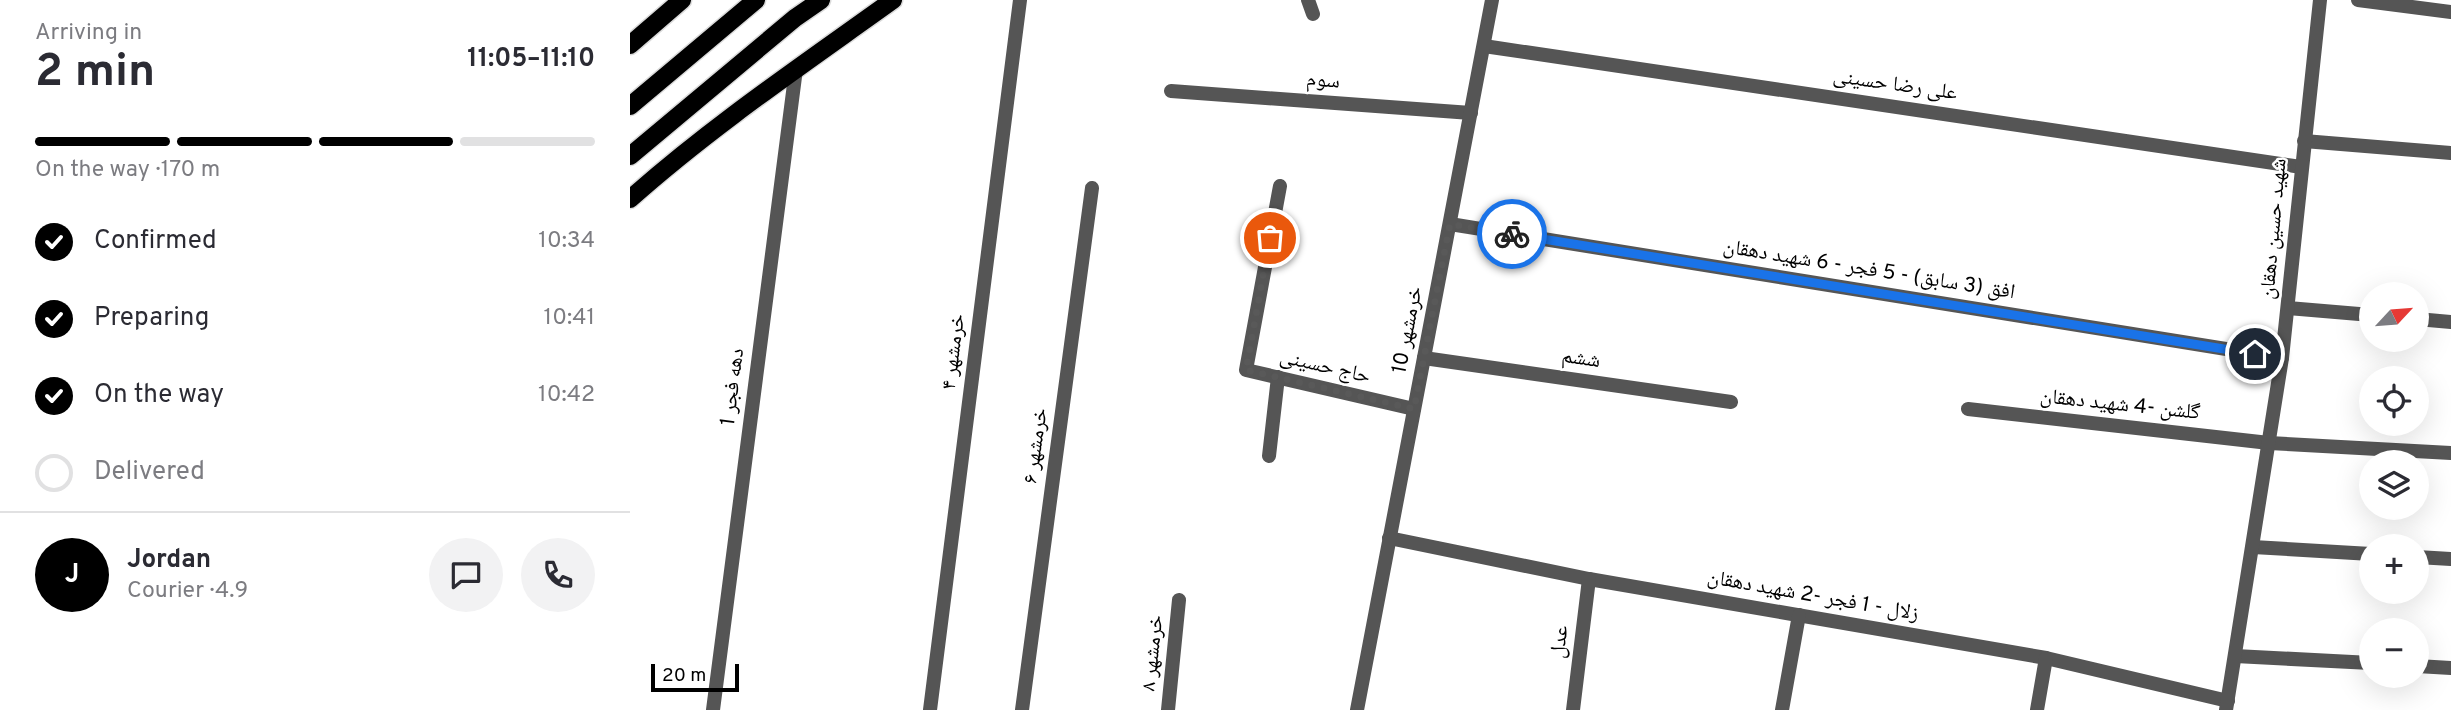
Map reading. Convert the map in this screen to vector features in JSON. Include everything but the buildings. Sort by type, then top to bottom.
[{"type":"main road","points":[[630,45],[682,0]]},
{"type":"main road","points":[[630,106],[755,0]]},
{"type":"main road","points":[[630,156],[795,18],[821,0]]},
{"type":"main road","points":[[630,199],[668,165],[893,0]]},
{"type":"street","name":"خرمشهر ۴","points":[[930,710],[1020,0]]},
{"type":"street","name":"خرمشهر 10","points":[[1357,710],[1492,0]]},
{"type":"street","name":"شهید حسین دهقان","points":[[2227,705],[2282,358],[2320,0]]},
{"type":"street","points":[[2358,0],[2451,12]]},
{"type":"street","name":"علی رضا حسینی","points":[[1484,46],[2301,167]]},
{"type":"street","name":"دهه فجر 1","points":[[713,710],[796,69]]},
{"type":"street","name":"سوم","points":[[1171,91],[1471,113]]},
{"type":"street","points":[[2304,141],[2451,153]]},
{"type":"street","name":"حاج حسینی","points":[[1280,186],[1246,370],[1414,409]]},
{"type":"street","name":"خرمشهر ۶","points":[[1022,710],[1092,188]]},
{"type":"street","name":"افق (3 سابق) - 5 فجر - 6 شهید دهقان","points":[[1450,224],[2282,358]]},
{"type":"street","points":[[2288,308],[2359,314]]},
{"type":"street","points":[[2429,320],[2451,322]]},
{"type":"street","name":"ششم","points":[[1424,358],[1731,402]]},
{"type":"street","points":[[1269,456],[1278,377]]},
{"type":"street","name":"گلشن -4 شهید دهقان","points":[[1968,409],[2269,443],[2451,453]]},
{"type":"street","name":"زلال - 1 فجر -2 شهید دهقان","points":[[1390,538],[1589,579],[2046,658],[2227,705]]},
{"type":"street","points":[[2253,547],[2359,553]]},
{"type":"street","points":[[2429,558],[2451,559]]},
{"type":"street","name":"عدل","points":[[1573,710],[1589,579]]},
{"type":"street","name":"خرمشهر ۸","points":[[1168,710],[1179,600]]},
{"type":"street","points":[[1782,710],[1799,615]]},
{"type":"street","points":[[2235,656],[2359,662]]},
{"type":"street","points":[[2037,710],[2046,658]]},
{"type":"street","points":[[2429,667],[2451,668]]},
{"type":"way so far","points":[[1270,238],[1246,370],[1414,409],[1450,224],[1512,234]]},
{"type":"route","points":[[1512,234],[2255,354]]}]
